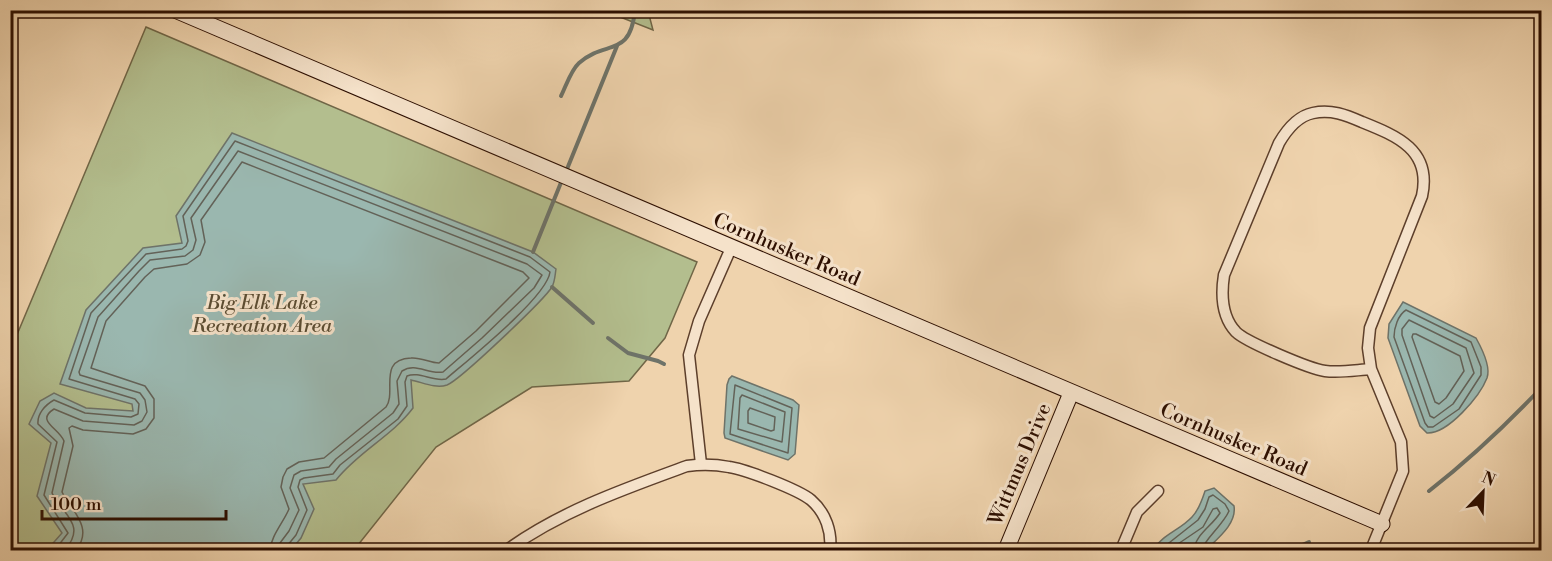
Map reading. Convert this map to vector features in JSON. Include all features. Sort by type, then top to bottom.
[{"type":"street","name":"Cornhusker Road","points":[[176,10],[1382,524]]},
{"type":"street","points":[[1371,369],[1323,370],[1304,364],[1245,338],[1235,331],[1224,309],[1222,288],[1224,275],[1279,143],[1298,120],[1310,113],[1339,113],[1401,139],[1418,159],[1425,183],[1422,196],[1370,328],[1368,348],[1371,369],[1401,442],[1403,471],[1371,550]]},
{"type":"street","points":[[701,464],[689,355],[699,321],[731,248]]},
{"type":"street","name":"Wittmus Drive","points":[[1006,550],[1071,393]]},
{"type":"street","points":[[507,550],[545,525],[585,505],[687,466],[701,464],[731,467],[789,489],[810,500],[825,518],[832,535],[830,550]]},
{"type":"street","points":[[1120,550],[1137,512],[1158,491]]},
{"type":"green space","points":[[605,11],[648,11],[653,30]]},
{"type":"green space","name":"Big Elk Lake Recreation Area","points":[[146,27],[697,262],[665,338],[629,381],[532,387],[436,447],[354,550],[11,550],[11,349]]},
{"type":"water","points":[[232,133],[533,252],[556,269],[552,287],[534,308],[455,380],[447,385],[438,386],[411,380],[413,408],[405,418],[354,461],[336,480],[303,484],[314,509],[301,538],[291,550],[47,550],[62,533],[37,496],[51,443],[29,424],[40,401],[54,393],[86,408],[133,411],[132,404],[60,384],[86,310],[143,248],[182,243],[176,216]]},
{"type":"water","points":[[1403,302],[1476,338],[1487,363],[1487,378],[1478,394],[1453,421],[1435,432],[1427,433],[1420,426],[1388,338],[1389,324]]},
{"type":"water","points":[[732,376],[793,400],[799,405],[795,454],[788,460],[725,438],[727,385]]},
{"type":"water","points":[[1214,488],[1234,506],[1232,519],[1220,536],[1206,550],[1153,550],[1161,540],[1192,517],[1205,491]]},
{"type":"waterway","points":[[561,96],[579,63],[598,51],[615,46],[628,36],[635,10]]},
{"type":"waterway","points":[[565,174],[617,46]]},
{"type":"waterway","points":[[533,252],[562,180]]},
{"type":"waterway","points":[[552,287],[593,323]]},
{"type":"waterway","points":[[608,338],[628,353],[664,364]]},
{"type":"waterway","points":[[1429,491],[1488,441],[1542,387]]},
{"type":"waterway","points":[[1291,550],[1309,542]]}]
